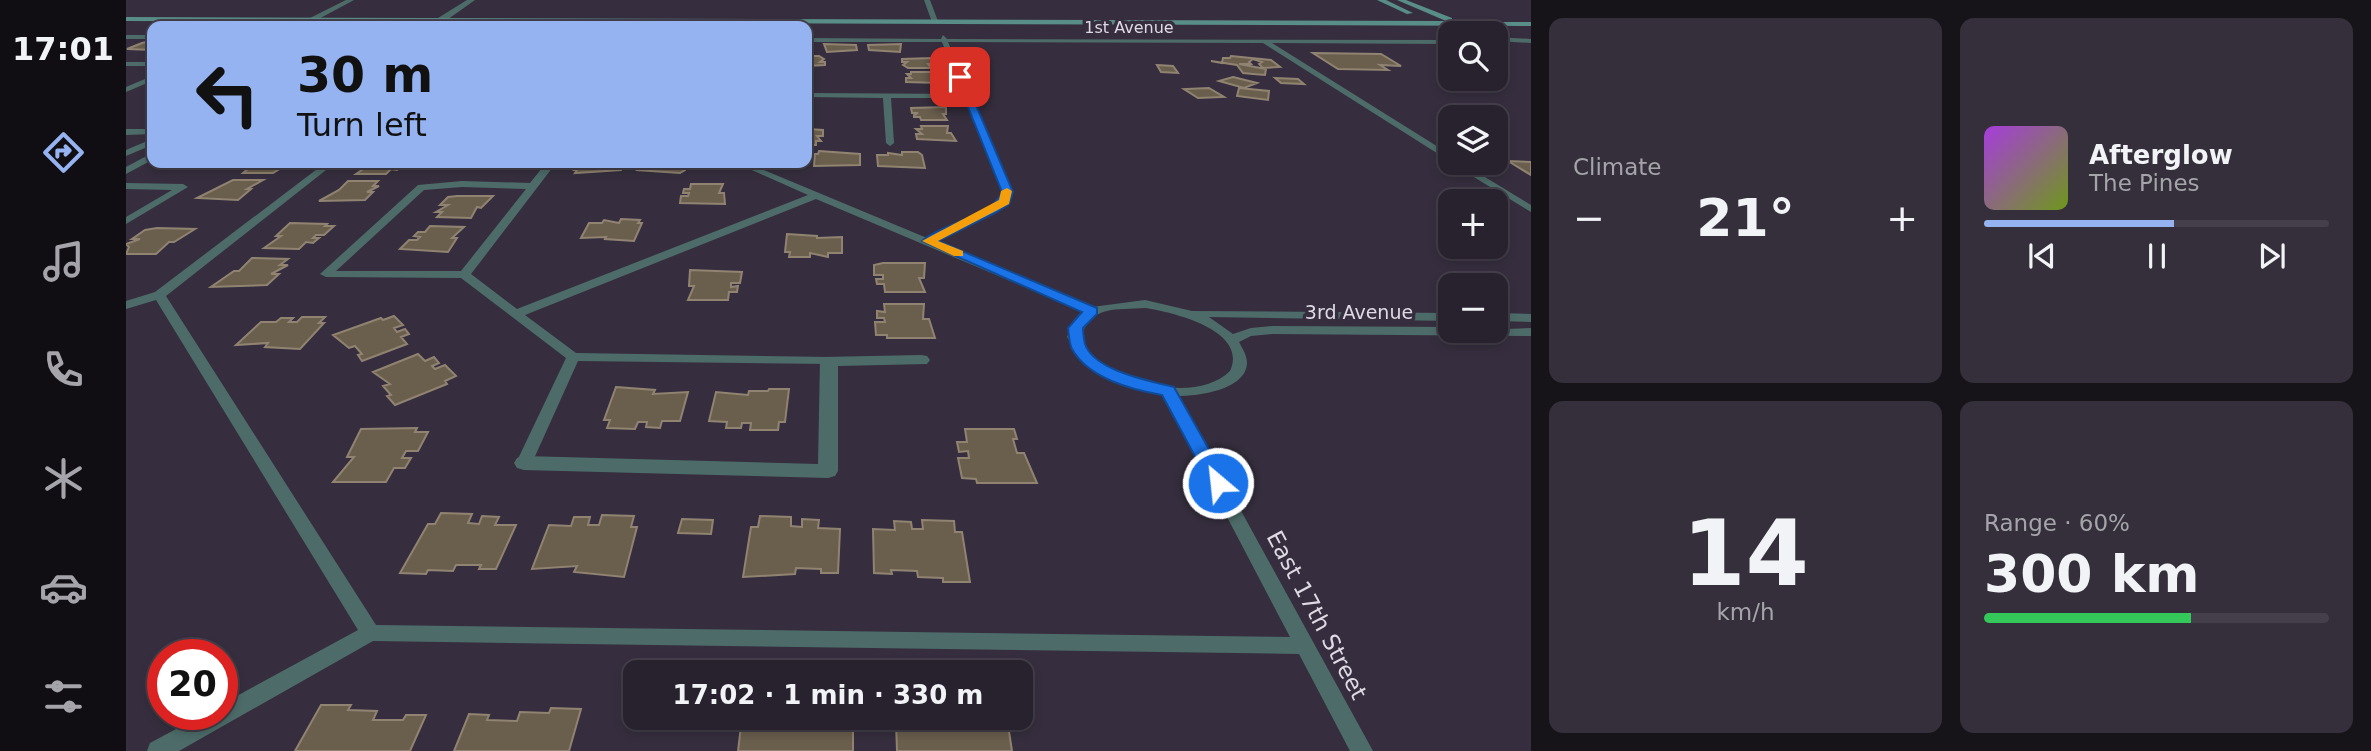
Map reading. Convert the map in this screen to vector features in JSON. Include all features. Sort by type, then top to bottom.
[{"type":"main road","points":[[1380,0],[1438,27]]},
{"type":"main road","points":[[1400,0],[1451,21]]},
{"type":"main road","points":[[126,19],[688,21]]},
{"type":"main road","points":[[812,21],[1438,24]]},
{"type":"main road","points":[[1508,24],[1531,24]]},
{"type":"main road","points":[[126,25],[147,25]]},
{"type":"main road","points":[[812,28],[1438,37]]},
{"type":"main road","points":[[1508,32],[1531,32]]},
{"type":"street","points":[[310,20],[351,0]]},
{"type":"street","points":[[441,20],[472,0]]},
{"type":"street","points":[[927,0],[936,22]]},
{"type":"street","points":[[524,463],[828,471],[829,361],[921,360]]},
{"type":"lane","points":[[126,35],[147,35]]},
{"type":"lane","name":"1st Avenue","points":[[812,38],[1261,40],[1438,37]]},
{"type":"lane","points":[[928,241],[993,210],[1004,202],[1007,192],[944,38]]},
{"type":"lane","points":[[1261,40],[1438,151]]},
{"type":"lane","points":[[1508,41],[1531,42]]},
{"type":"lane","points":[[126,64],[147,64]]},
{"type":"lane","points":[[126,90],[147,80]]},
{"type":"lane","points":[[812,95],[967,96]]},
{"type":"lane","points":[[887,96],[890,143]]},
{"type":"lane","points":[[126,132],[147,132]]},
{"type":"lane","points":[[126,153],[147,144]]},
{"type":"lane","points":[[126,171],[147,159]]},
{"type":"lane","points":[[126,305],[159,295],[324,168]]},
{"type":"lane","points":[[464,275],[548,168]]},
{"type":"lane","points":[[752,168],[1092,311]]},
{"type":"lane","points":[[1476,175],[1531,209]]},
{"type":"lane","points":[[535,186],[462,184],[421,187],[326,274],[464,275],[573,356],[829,361]]},
{"type":"lane","points":[[126,186],[183,187],[126,221]]},
{"type":"lane","points":[[516,314],[817,195]]},
{"type":"lane","points":[[159,295],[370,632]]},
{"type":"lane","points":[[1128,303],[1162,306],[1185,312],[1210,323],[1232,341],[1241,361],[1231,379],[1206,389],[1168,391],[1129,382],[1112,375],[1085,356],[1074,337],[1080,320],[1092,311],[1128,303]]},
{"type":"lane","name":"3rd Avenue","points":[[1185,312],[1252,316],[1438,317]]},
{"type":"lane","points":[[1508,317],[1531,318]]},
{"type":"lane","name":"3rd Avenue","points":[[1232,341],[1239,335],[1252,331],[1273,330],[1531,332]]},
{"type":"lane","points":[[524,463],[573,356]]},
{"type":"lane","name":"East 17th Street","points":[[1168,391],[1362,751]]},
{"type":"lane","points":[[158,751],[370,632],[1306,646]]},
{"type":"building","points":[[147,42],[147,50],[127,49]]},
{"type":"building","points":[[824,44],[856,45],[857,50],[827,52]]},
{"type":"building","points":[[901,44],[900,52],[869,50],[868,45]]},
{"type":"building","points":[[1313,53],[1381,54],[1401,66],[1380,65],[1388,70],[1338,69]]},
{"type":"building","points":[[812,56],[824,59],[820,62],[825,62],[825,65],[812,66]]},
{"type":"building","points":[[1231,56],[1271,60],[1280,67],[1263,68],[1259,64],[1262,62],[1253,59],[1249,62],[1251,64],[1239,64],[1266,69],[1265,75],[1243,73],[1237,65],[1222,63],[1223,58]]},
{"type":"building","points":[[932,58],[931,64],[928,64],[931,68],[908,68],[903,65],[907,62],[902,62],[902,59]]},
{"type":"building","points":[[1157,65],[1173,66],[1178,73],[1161,72]]},
{"type":"building","points":[[934,72],[933,77],[936,77],[939,83],[906,82],[906,78],[911,78],[907,74]]},
{"type":"building","points":[[1233,77],[1257,83],[1244,88],[1219,81]]},
{"type":"building","points":[[1275,78],[1298,79],[1304,84],[1281,83]]},
{"type":"building","points":[[1209,88],[1224,97],[1198,98],[1184,89]]},
{"type":"building","points":[[1239,88],[1269,91],[1268,100],[1237,96]]},
{"type":"building","points":[[946,107],[946,114],[943,114],[947,120],[921,120],[920,117],[914,117],[918,113],[912,113],[911,108]]},
{"type":"building","points":[[921,126],[948,126],[947,133],[951,133],[956,141],[917,139],[916,134],[922,134],[916,129],[922,129]]},
{"type":"building","points":[[812,129],[823,130],[823,136],[817,136],[821,141],[816,141],[816,145],[812,145]]},
{"type":"building","points":[[819,151],[860,154],[860,165],[814,166],[815,154]]},
{"type":"building","points":[[902,152],[918,152],[922,155],[925,168],[878,166],[877,155],[902,155]]},
{"type":"building","points":[[1508,161],[1531,162],[1531,175]]},
{"type":"building","points":[[249,168],[281,168],[273,173],[243,173]]},
{"type":"building","points":[[365,168],[399,168],[391,169],[386,174],[356,174]]},
{"type":"building","points":[[622,168],[575,173],[577,170],[574,170]]},
{"type":"building","points":[[638,168],[686,168],[680,173],[637,170]]},
{"type":"building","points":[[233,180],[263,180],[247,189],[251,189],[238,200],[197,198]]},
{"type":"building","points":[[348,181],[378,181],[373,186],[379,186],[367,192],[373,192],[365,200],[319,201],[339,190]]},
{"type":"building","points":[[691,184],[723,184],[719,193],[724,193],[725,204],[680,203],[681,196],[688,196],[689,193],[683,193],[684,189],[690,189]]},
{"type":"building","points":[[493,196],[481,208],[477,207],[471,218],[437,217],[442,212],[436,212],[448,205],[440,205],[448,197]]},
{"type":"building","points":[[621,219],[640,220],[638,223],[642,223],[634,241],[605,239],[606,237],[581,238],[589,223],[602,223],[604,220],[619,223]]},
{"type":"building","points":[[290,223],[334,226],[324,235],[316,235],[313,238],[319,238],[313,243],[306,242],[299,249],[264,248],[281,236],[276,236]]},
{"type":"building","points":[[430,226],[464,227],[452,238],[457,238],[448,252],[400,249],[409,240],[417,240],[420,237],[414,236],[418,232],[425,232]]},
{"type":"building","points":[[195,229],[174,242],[169,242],[156,254],[126,254],[129,247],[126,244],[140,239],[132,239],[145,230]]},
{"type":"building","points":[[787,234],[817,238],[842,237],[842,253],[828,253],[828,257],[810,253],[810,257],[789,257],[790,252],[785,252]]},
{"type":"building","points":[[252,258],[288,259],[280,265],[288,265],[271,274],[279,274],[267,285],[211,287],[234,271],[239,271]]},
{"type":"building","points":[[925,263],[924,278],[919,278],[925,292],[885,292],[884,284],[877,284],[876,279],[883,279],[883,275],[874,275],[874,265]]},
{"type":"building","points":[[690,270],[742,272],[740,283],[731,283],[731,287],[738,286],[737,292],[729,292],[728,300],[688,300],[694,286],[689,286]]},
{"type":"building","points":[[884,304],[924,304],[923,319],[929,319],[935,338],[887,338],[887,335],[876,335],[875,322],[885,322],[884,318],[877,318],[877,311],[885,312]]},
{"type":"building","points":[[394,316],[403,325],[394,328],[397,332],[405,329],[409,334],[401,337],[407,344],[362,361],[358,355],[362,354],[355,346],[349,348],[333,335],[381,318],[383,320]]},
{"type":"building","points":[[302,317],[325,317],[319,323],[324,323],[300,349],[265,347],[268,343],[236,345],[261,322],[293,318],[289,322],[297,322]]},
{"type":"building","points":[[418,354],[425,361],[434,357],[439,363],[432,366],[435,369],[445,365],[456,376],[445,381],[447,384],[395,405],[383,386],[390,384],[373,372]]},
{"type":"building","points":[[616,387],[655,390],[653,394],[688,392],[680,421],[662,421],[660,428],[646,427],[647,422],[638,422],[635,429],[607,428],[610,420],[604,420]]},
{"type":"building","points":[[789,389],[785,422],[779,422],[778,430],[750,430],[751,423],[742,423],[741,428],[726,428],[727,422],[709,421],[716,392],[748,395],[749,391]]},
{"type":"building","points":[[417,428],[415,432],[428,432],[418,451],[406,451],[402,458],[411,458],[405,468],[394,468],[386,482],[333,482],[354,457],[347,457],[361,429]]},
{"type":"building","points":[[965,429],[1014,429],[1017,439],[1013,439],[1017,453],[1024,453],[1037,483],[977,483],[976,479],[962,478],[958,458],[969,458],[968,451],[959,452],[957,442],[967,442]]},
{"type":"building","points":[[441,513],[472,514],[468,523],[479,524],[482,516],[499,517],[495,525],[516,525],[496,569],[479,569],[481,565],[456,565],[453,571],[400,573],[428,524],[435,524]]},
{"type":"building","points":[[602,515],[634,516],[631,527],[637,527],[624,577],[574,572],[577,566],[532,569],[549,525],[571,526],[574,517],[590,517],[588,525],[599,525]]},
{"type":"building","points":[[760,516],[791,517],[791,526],[802,527],[802,519],[819,520],[818,528],[840,529],[838,573],[796,568],[795,574],[743,577],[751,527],[758,527]]},
{"type":"building","points":[[682,519],[713,520],[711,534],[678,533]]},
{"type":"building","points":[[922,520],[954,521],[955,532],[962,532],[970,582],[943,582],[943,578],[918,577],[917,571],[891,570],[892,574],[874,573],[873,529],[895,530],[894,521],[911,522],[912,529],[923,529]]},
{"type":"building","points":[[321,705],[351,705],[348,710],[377,711],[373,720],[403,720],[406,715],[426,715],[410,751],[295,751]]},
{"type":"building","points":[[551,708],[581,709],[569,751],[454,751],[469,714],[489,715],[487,720],[517,721],[520,712],[549,713]]},
{"type":"building","points":[[741,730],[853,730],[853,751],[738,751]]},
{"type":"building","points":[[896,730],[1009,730],[1012,751],[897,751]]},
{"type":"slow traffic","points":[[959,253],[928,241],[993,210],[1004,202],[1007,191]]},
{"type":"route","points":[[960,77],[1007,192],[1004,202],[993,210],[928,241],[1092,311],[1080,320],[1075,328],[1074,337],[1085,356],[1112,375],[1148,388],[1168,391],[1218,483]]}]
